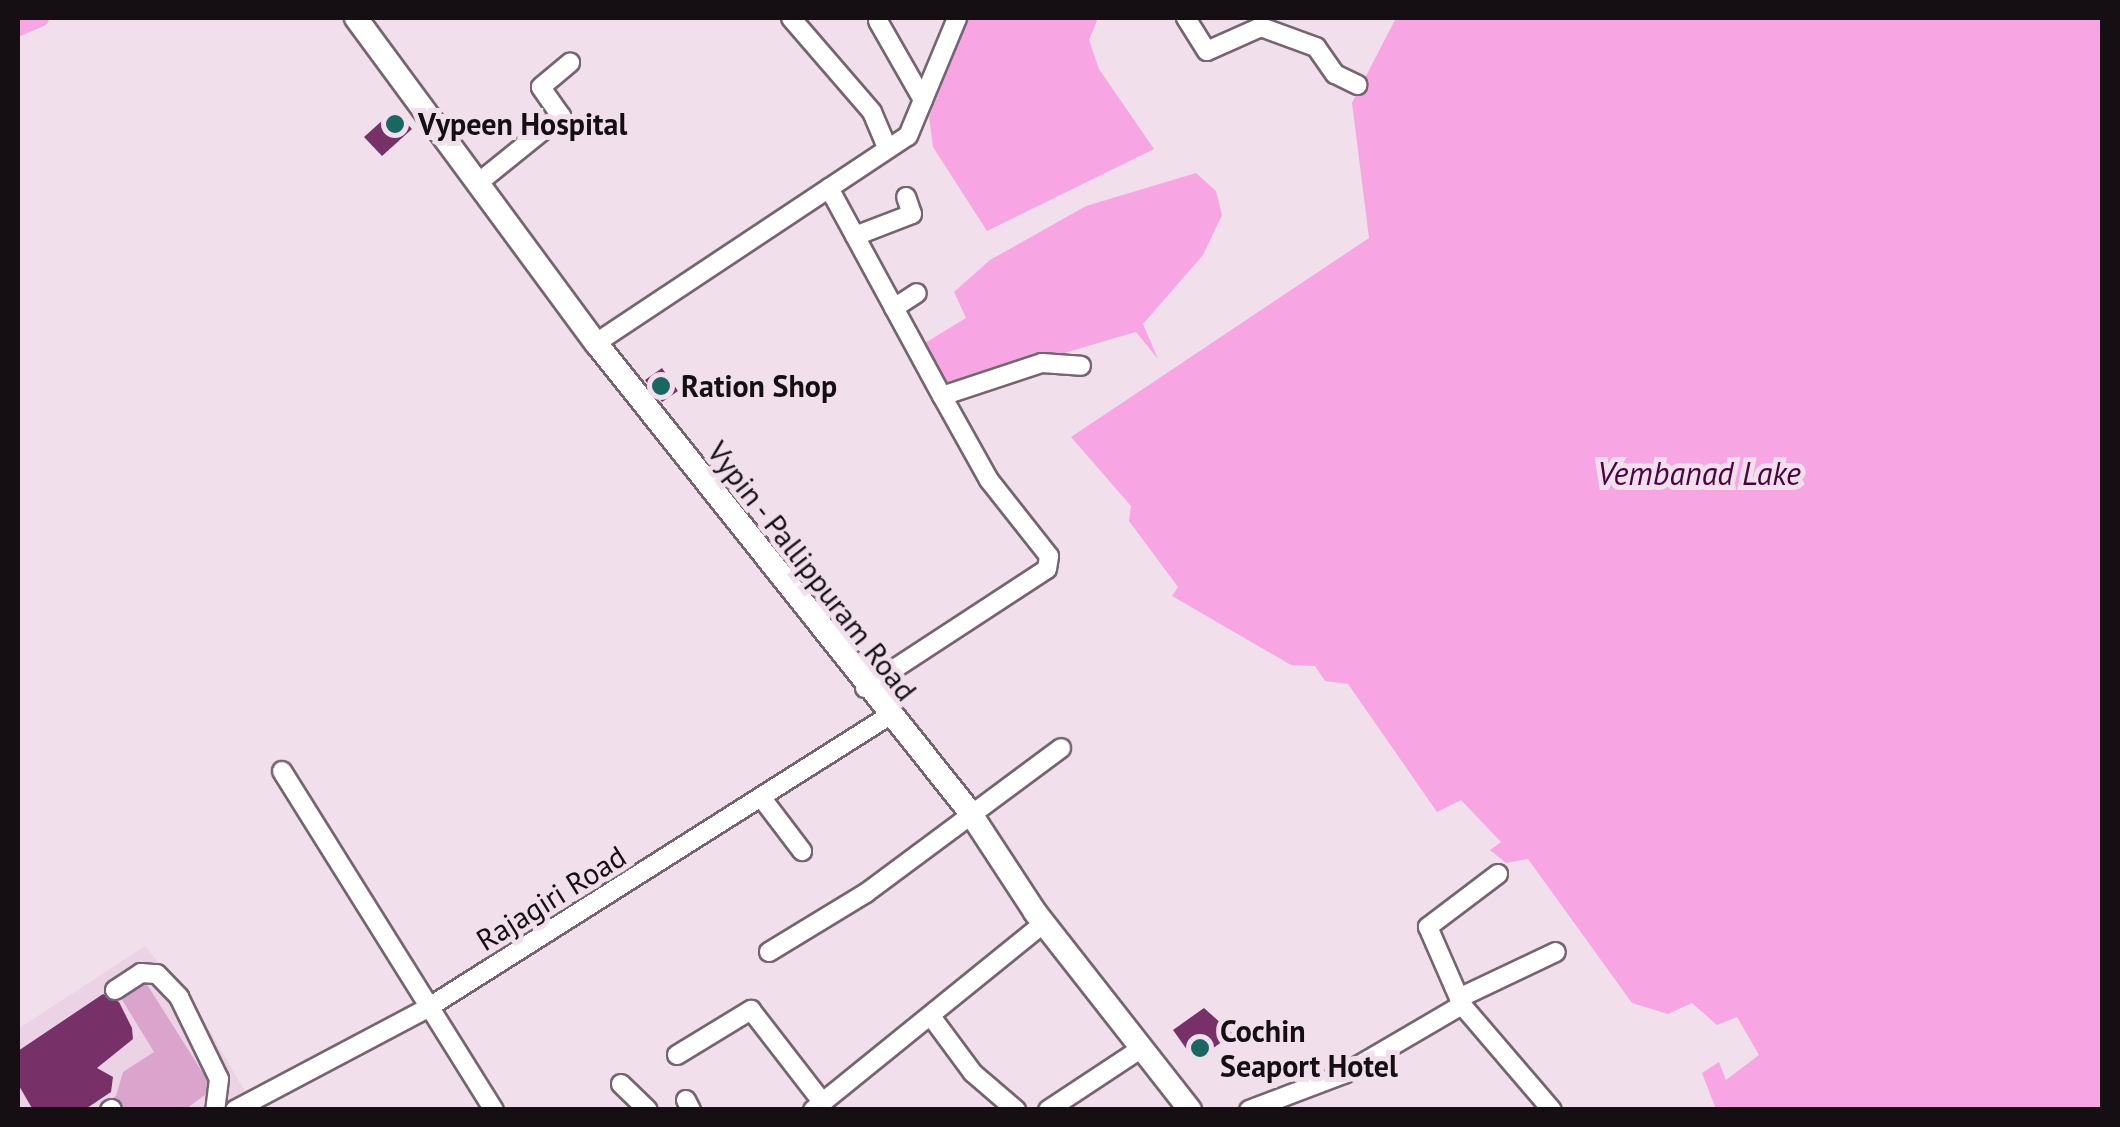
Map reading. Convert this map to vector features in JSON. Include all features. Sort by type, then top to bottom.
[{"type":"main road","name":"Vypin - Pallippuram Road","points":[[356,18],[596,344],[887,718],[969,811],[1044,923],[1190,1110]]},
{"type":"street","points":[[790,18],[872,112],[886,146]]},
{"type":"street","points":[[596,344],[886,146],[908,136],[957,18]]},
{"type":"street","points":[[1186,18],[1207,51],[1261,27],[1316,48],[1340,79],[1358,85]]},
{"type":"street","points":[[878,21],[923,100]]},
{"type":"street","points":[[478,183],[561,116],[540,87],[570,63]]},
{"type":"street","points":[[829,188],[989,480],[1048,556],[1047,569],[865,688]]},
{"type":"street","points":[[855,236],[912,214],[906,197]]},
{"type":"street","points":[[894,308],[916,292]]},
{"type":"street","points":[[942,396],[1042,363],[1081,366]]},
{"type":"street","name":"Rajagiri Road","points":[[235,1110],[426,1009],[887,718]]},
{"type":"street","points":[[769,952],[866,893],[969,811],[1061,748]]},
{"type":"street","points":[[282,771],[426,1009],[494,1110]]},
{"type":"street","points":[[761,797],[802,851]]},
{"type":"street","points":[[1498,874],[1428,927],[1460,1002],[1552,1110]]},
{"type":"street","points":[[677,1055],[751,1010],[829,1104],[1044,923]]},
{"type":"street","points":[[1249,1110],[1344,1074],[1460,1002],[1556,952]]},
{"type":"street","points":[[115,990],[141,973],[157,974],[180,997],[219,1079],[215,1110]]},
{"type":"street","points":[[932,1019],[973,1073],[1016,1110]]},
{"type":"street","points":[[1048,1110],[1142,1048]]},
{"type":"street","points":[[621,1084],[648,1110]]},
{"type":"shaded area","points":[[145,946],[199,1012],[246,1093],[225,1109],[18,1109],[18,1029]]},
{"type":"shaded area","points":[[141,975],[213,1089],[186,1109],[94,1110],[116,1096],[123,1072],[154,1052],[118,993]]},
{"type":"water","points":[[968,18],[1098,18],[1089,40],[1099,69],[1154,149],[987,231],[933,147],[929,117]]},
{"type":"water","name":"Vembanad Lake","points":[[1396,18],[2102,18],[2102,1109],[1716,1109],[1702,1073],[1719,1062],[1726,1080],[1759,1055],[1737,1017],[1717,1025],[1692,1003],[1668,1014],[1632,1003],[1528,859],[1506,863],[1490,850],[1501,842],[1461,800],[1437,812],[1348,684],[1325,681],[1315,666],[1291,665],[1172,596],[1178,587],[1129,521],[1131,506],[1071,437],[1369,238],[1352,103]]},
{"type":"water","points":[[1196,173],[1216,191],[1222,215],[1203,255],[1143,324],[1158,359],[1136,332],[941,389],[920,346],[966,318],[954,292],[990,260],[1086,206]]},
{"type":"building","name":"Vypeen Hospital","points":[[394,110],[412,129],[382,156],[364,137]]},
{"type":"building","name":"Ration Shop","points":[[662,368],[678,391],[662,402],[645,380]]},
{"type":"building","points":[[103,994],[119,1002],[133,1039],[97,1068],[113,1077],[111,1092],[84,1110],[33,1110],[18,1084],[18,1051]]},
{"type":"building","name":"Cochin Seaport Hotel","points":[[1204,1008],[1233,1034],[1195,1061],[1173,1030]]},
{"type":"waterway","points":[[18,28],[41,18]]},
{"type":"place","name":"Vypeen Hospital","points":[[395,124]]},
{"type":"place","name":"Ration Shop","points":[[661,386]]},
{"type":"place","name":"Cochin Seaport Hotel","points":[[1200,1048]]}]
